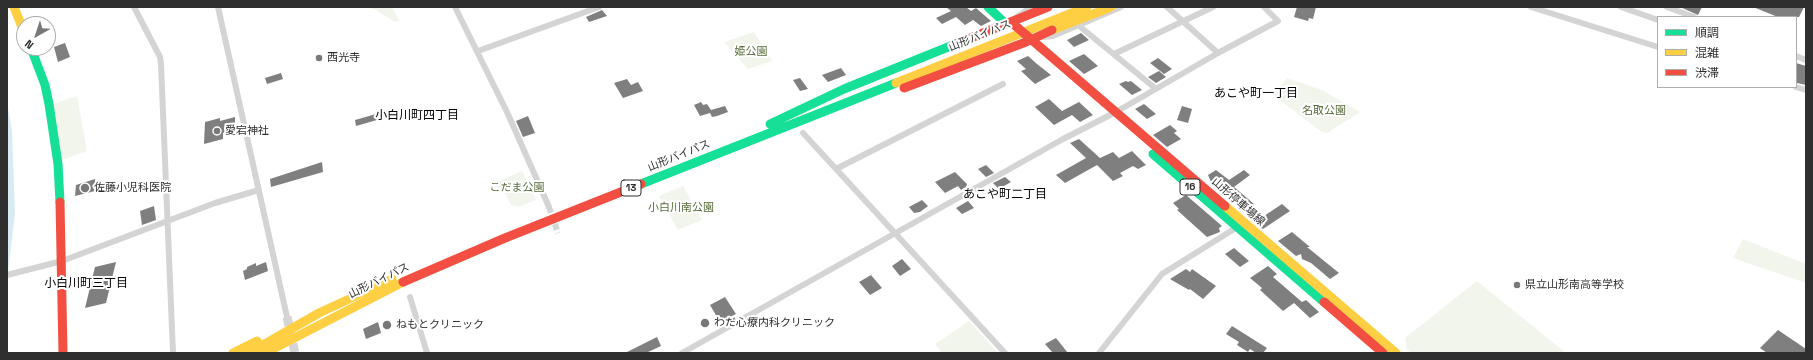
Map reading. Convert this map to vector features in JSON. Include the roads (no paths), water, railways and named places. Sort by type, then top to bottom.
[{"type":"main road","points":[[988,7],[1009,23]]},
{"type":"main road","points":[[994,7],[1009,23]]},
{"type":"main road","points":[[770,124],[844,89],[1048,7]]},
{"type":"main road","name":"山形バイパス","points":[[1034,24],[1069,7]]},
{"type":"main road","name":"山形バイパス","points":[[265,353],[408,280],[505,238],[1001,37],[1034,24],[1087,7]]},
{"type":"main road","points":[[710,156],[859,105],[1030,40],[1111,7]]},
{"type":"main road","name":"山形停車場線","points":[[1009,23],[1382,353]]},
{"type":"main road","name":"山形バイパス","points":[[249,353],[320,313],[372,287],[543,217],[552,209],[770,124],[1001,37]]},
{"type":"main road","points":[[34,56],[45,85],[57,157],[62,261],[63,353]]},
{"type":"main road","name":"山形停車場線","points":[[1240,226],[1396,353]]},
{"type":"main road","points":[[233,353],[282,328],[292,320],[372,287]]},
{"type":"main road","points":[[278,353],[324,322]]},
{"type":"street","points":[[134,7],[160,57],[161,64],[173,353]]},
{"type":"street","points":[[218,7],[259,190],[292,320]]},
{"type":"street","points":[[455,7],[478,51],[552,209]]},
{"type":"street","points":[[478,51],[599,7]]},
{"type":"street","points":[[1009,23],[1031,7]]},
{"type":"street","points":[[1030,40],[1053,36],[1121,7]]},
{"type":"street","points":[[1167,7],[1218,53]]},
{"type":"street","points":[[1114,54],[1213,7]]},
{"type":"street","points":[[682,353],[1063,139],[1113,114],[1155,88],[1278,20],[1264,7]]},
{"type":"street","points":[[1531,7],[1657,47]]},
{"type":"street","points":[[1621,7],[1657,20]]},
{"type":"street","points":[[1667,7],[1691,16]]},
{"type":"street","points":[[1078,25],[1155,88]]},
{"type":"street","points":[[836,169],[1003,84]]},
{"type":"street","points":[[803,133],[1005,353]]},
{"type":"street","points":[[7,275],[62,261],[215,203],[259,190]]},
{"type":"street","points":[[1099,353],[1162,274],[1240,226]]},
{"type":"street","points":[[410,297],[427,353]]},
{"type":"tunnel","points":[[549,207],[558,233]]},
{"type":"tunnel","points":[[287,317],[295,353]]},
{"type":"place","name":"西光寺","points":[[319,58]]},
{"type":"place","name":"愛宕神社","points":[[217,131]]},
{"type":"place","name":"佐藤小児科医院","points":[[85,188]]},
{"type":"place","name":"県立山形南高等学校","points":[[1517,285]]},
{"type":"place","name":"わだ心療内科クリニック","points":[[705,323]]},
{"type":"place","name":"ねもとクリニック","points":[[387,325]]},
{"type":"district","name":"あこや町一丁目","points":[[1256,94]]},
{"type":"district","name":"小白川町四丁目","points":[[417,116]]},
{"type":"district","name":"あこや町二丁目","points":[[1005,195]]},
{"type":"district","name":"小白川町三丁目","points":[[86,284]]},
{"type":"park label","name":"姫公園","points":[[751,52]]},
{"type":"park label","name":"名取公園","points":[[1324,111]]},
{"type":"park label","name":"こだま公園","points":[[517,188]]},
{"type":"park label","name":"小白川南公園","points":[[681,208]]}]
